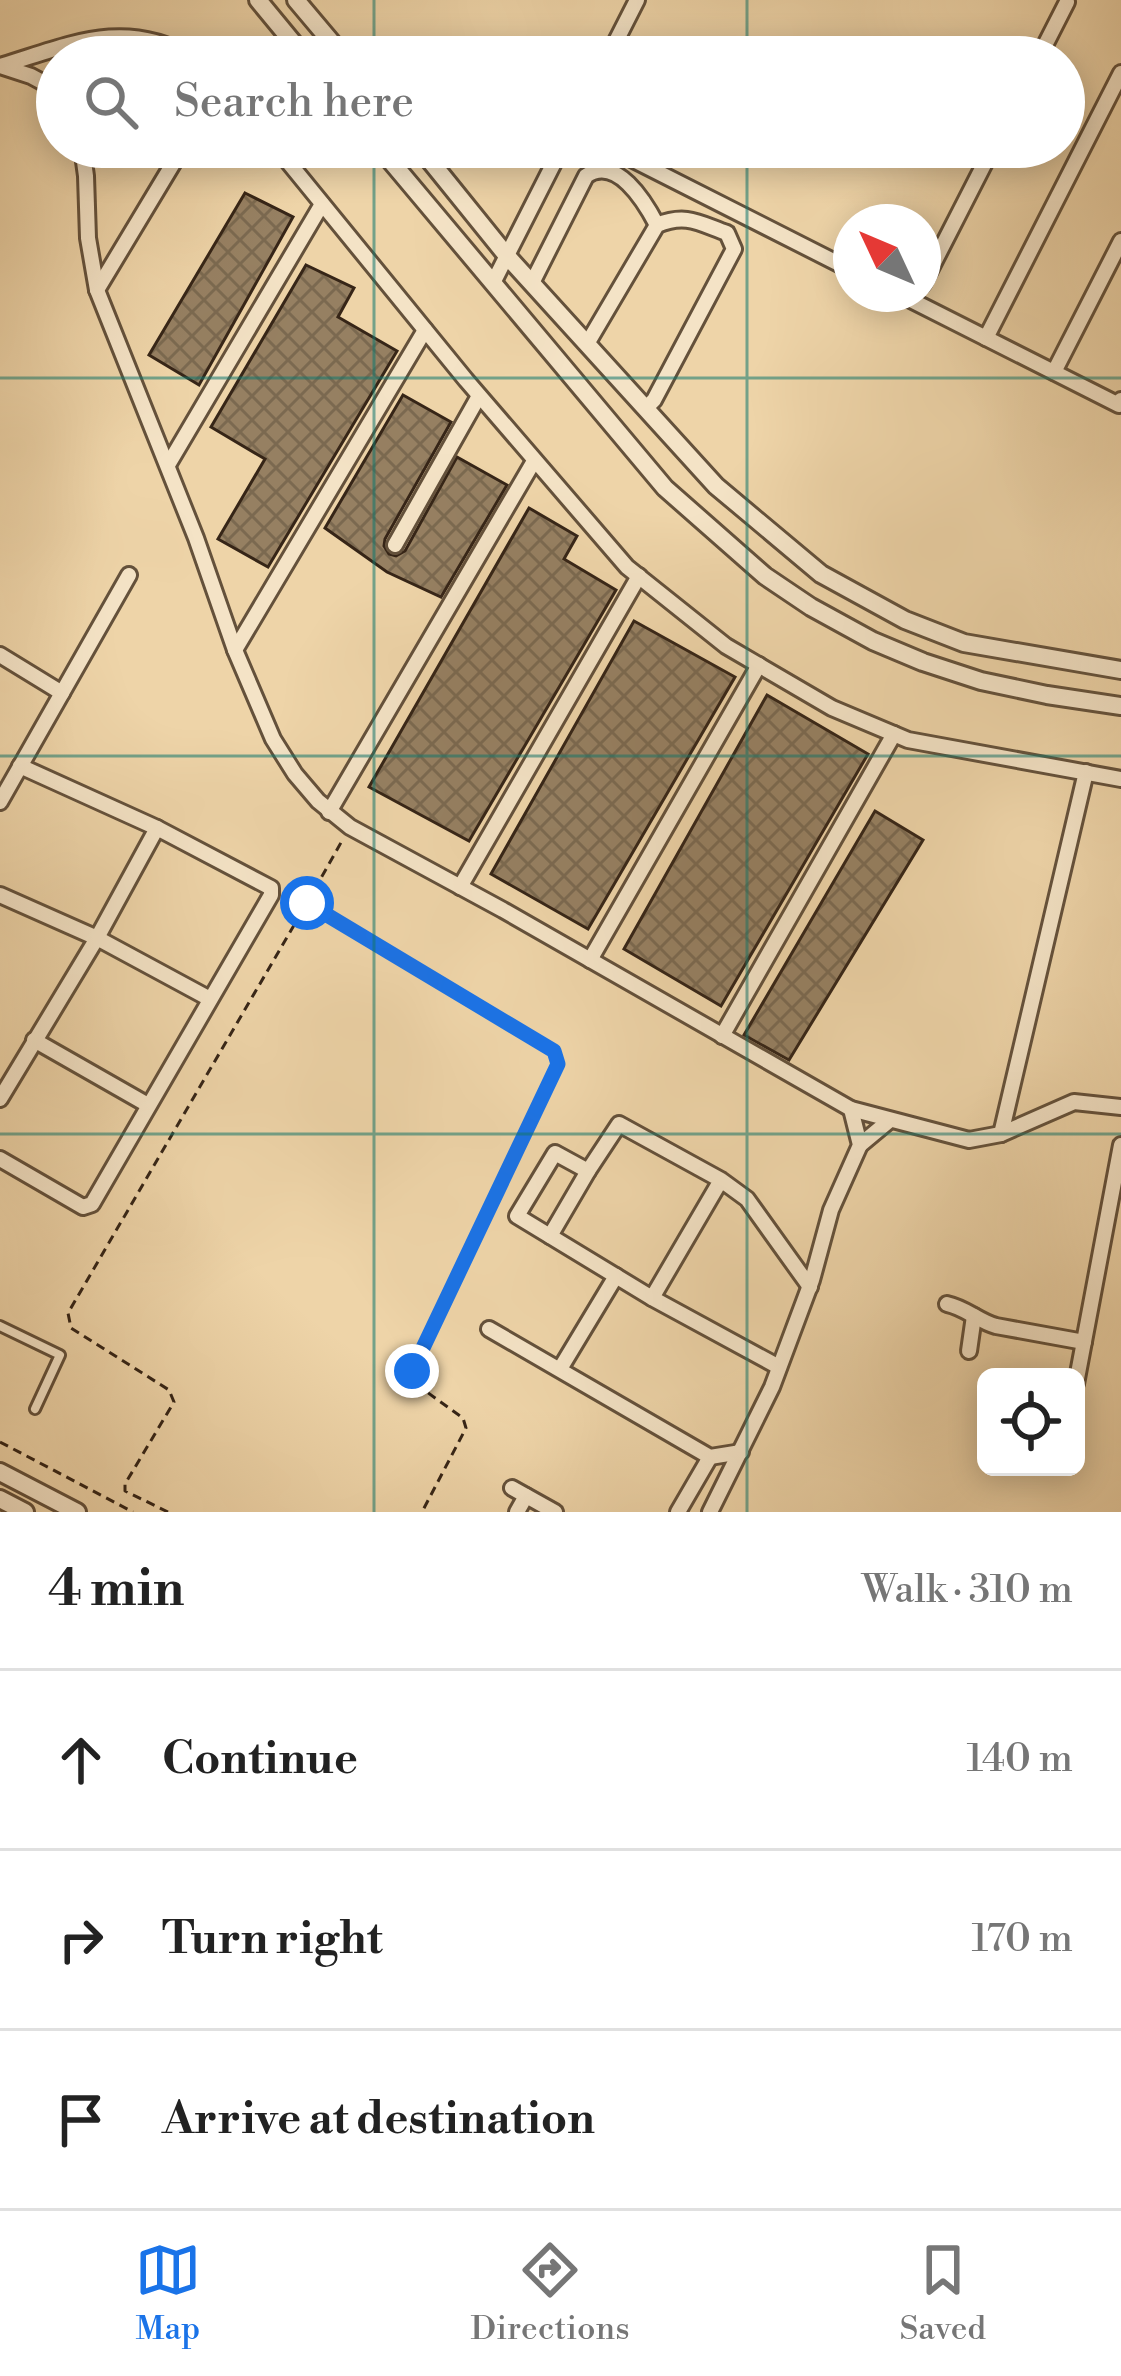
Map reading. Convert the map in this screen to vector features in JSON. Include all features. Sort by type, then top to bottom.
[{"type":"street","points":[[258,0],[288,36]]},
{"type":"street","points":[[296,0],[326,36]]},
{"type":"street","points":[[619,36],[637,0]]},
{"type":"street","points":[[1049,36],[1066,1]]},
{"type":"street","points":[[0,66],[36,55]]},
{"type":"street","points":[[0,66],[36,79]]},
{"type":"street","points":[[1085,144],[1121,73]]},
{"type":"street","points":[[85,168],[88,238],[97,290],[273,739],[295,774],[329,812],[850,1109],[969,1140],[1001,1134],[1074,1102],[1121,1106]]},
{"type":"street","points":[[97,290],[170,168]]},
{"type":"street","points":[[293,168],[479,396],[627,567],[725,646],[832,708],[908,740],[1121,779]]},
{"type":"street","points":[[397,168],[665,488],[765,576],[873,641],[923,662],[1047,695],[1121,706]]},
{"type":"street","points":[[435,168],[507,256],[716,486],[821,574],[904,620],[964,643],[1121,670]]},
{"type":"street","points":[[493,284],[551,168]]},
{"type":"street","points":[[649,168],[833,261]]},
{"type":"street","points":[[941,249],[982,168]]},
{"type":"street","points":[[986,338],[1073,168]]},
{"type":"street","points":[[532,283],[593,170],[625,180],[639,193],[657,225]]},
{"type":"street","points":[[168,465],[322,204]]},
{"type":"street","points":[[587,344],[657,225],[688,218],[728,233],[734,249],[646,408]]},
{"type":"street","points":[[1054,372],[1121,241]]},
{"type":"street","points":[[940,312],[1119,405],[1121,400]]},
{"type":"street","points":[[235,650],[425,330]]},
{"type":"street","points":[[395,545],[479,396]]},
{"type":"street","points":[[329,812],[534,461]]},
{"type":"street","points":[[0,802],[129,575]]},
{"type":"street","points":[[460,887],[639,577]]},
{"type":"street","points":[[0,655],[62,693]]},
{"type":"street","points":[[590,960],[759,665]]},
{"type":"street","points":[[722,1036],[894,734]]},
{"type":"street","points":[[0,1159],[82,1207],[92,1204],[271,895],[271,888],[157,828],[20,766]]},
{"type":"street","points":[[1001,1134],[1086,772]]},
{"type":"street","points":[[0,1099],[157,828]]},
{"type":"street","points":[[0,895],[97,938],[210,999]]},
{"type":"street","points":[[34,1040],[148,1105]]},
{"type":"street","points":[[850,1109],[860,1145]]},
{"type":"street","points":[[710,1512],[779,1367],[811,1284],[831,1210],[860,1145],[890,1120]]},
{"type":"street","points":[[550,1237],[619,1124],[747,1199],[811,1284]]},
{"type":"street","points":[[1079,1368],[1121,1145]]},
{"type":"street","points":[[588,1171],[556,1153],[517,1216],[652,1298],[779,1367]]},
{"type":"street","points":[[652,1298],[721,1180]]},
{"type":"street","points":[[560,1369],[616,1276]]},
{"type":"street","points":[[947,1304],[963,1308],[983,1323],[1084,1342]]},
{"type":"street","points":[[969,1352],[974,1316]]},
{"type":"street","points":[[489,1329],[710,1457],[741,1452]]},
{"type":"street","points":[[678,1512],[710,1457]]},
{"type":"street","points":[[0,1472],[76,1512]]},
{"type":"street","points":[[517,1512],[519,1492],[555,1512]]},
{"type":"street","points":[[0,1499],[25,1512]]},
{"type":"lane","points":[[0,1326],[60,1355],[35,1408]]},
{"type":"path","points":[[168,1512],[130,1496],[125,1484],[175,1402],[174,1396],[71,1328],[68,1313],[350,827]]},
{"type":"path","points":[[307,903],[558,1057],[412,1371],[413,1382],[463,1418],[466,1428],[422,1512]]},
{"type":"path","points":[[0,1442],[133,1512]]},
{"type":"building","points":[[245,193],[293,217],[199,385],[149,355]]},
{"type":"building","points":[[306,265],[354,288],[338,317],[397,351],[268,567],[218,539],[265,459],[211,427]]},
{"type":"building","points":[[403,395],[451,422],[385,539],[389,554],[405,551],[457,457],[507,485],[441,597],[387,572],[325,528]]},
{"type":"building","points":[[529,508],[577,536],[564,559],[616,590],[469,841],[369,787]]},
{"type":"building","points":[[634,621],[735,677],[588,929],[491,874]]},
{"type":"building","points":[[767,695],[868,754],[721,1006],[624,949]]},
{"type":"building","points":[[875,811],[923,840],[789,1060],[744,1035]]},
{"type":"route","points":[[307,903],[558,1057],[412,1371]]}]
